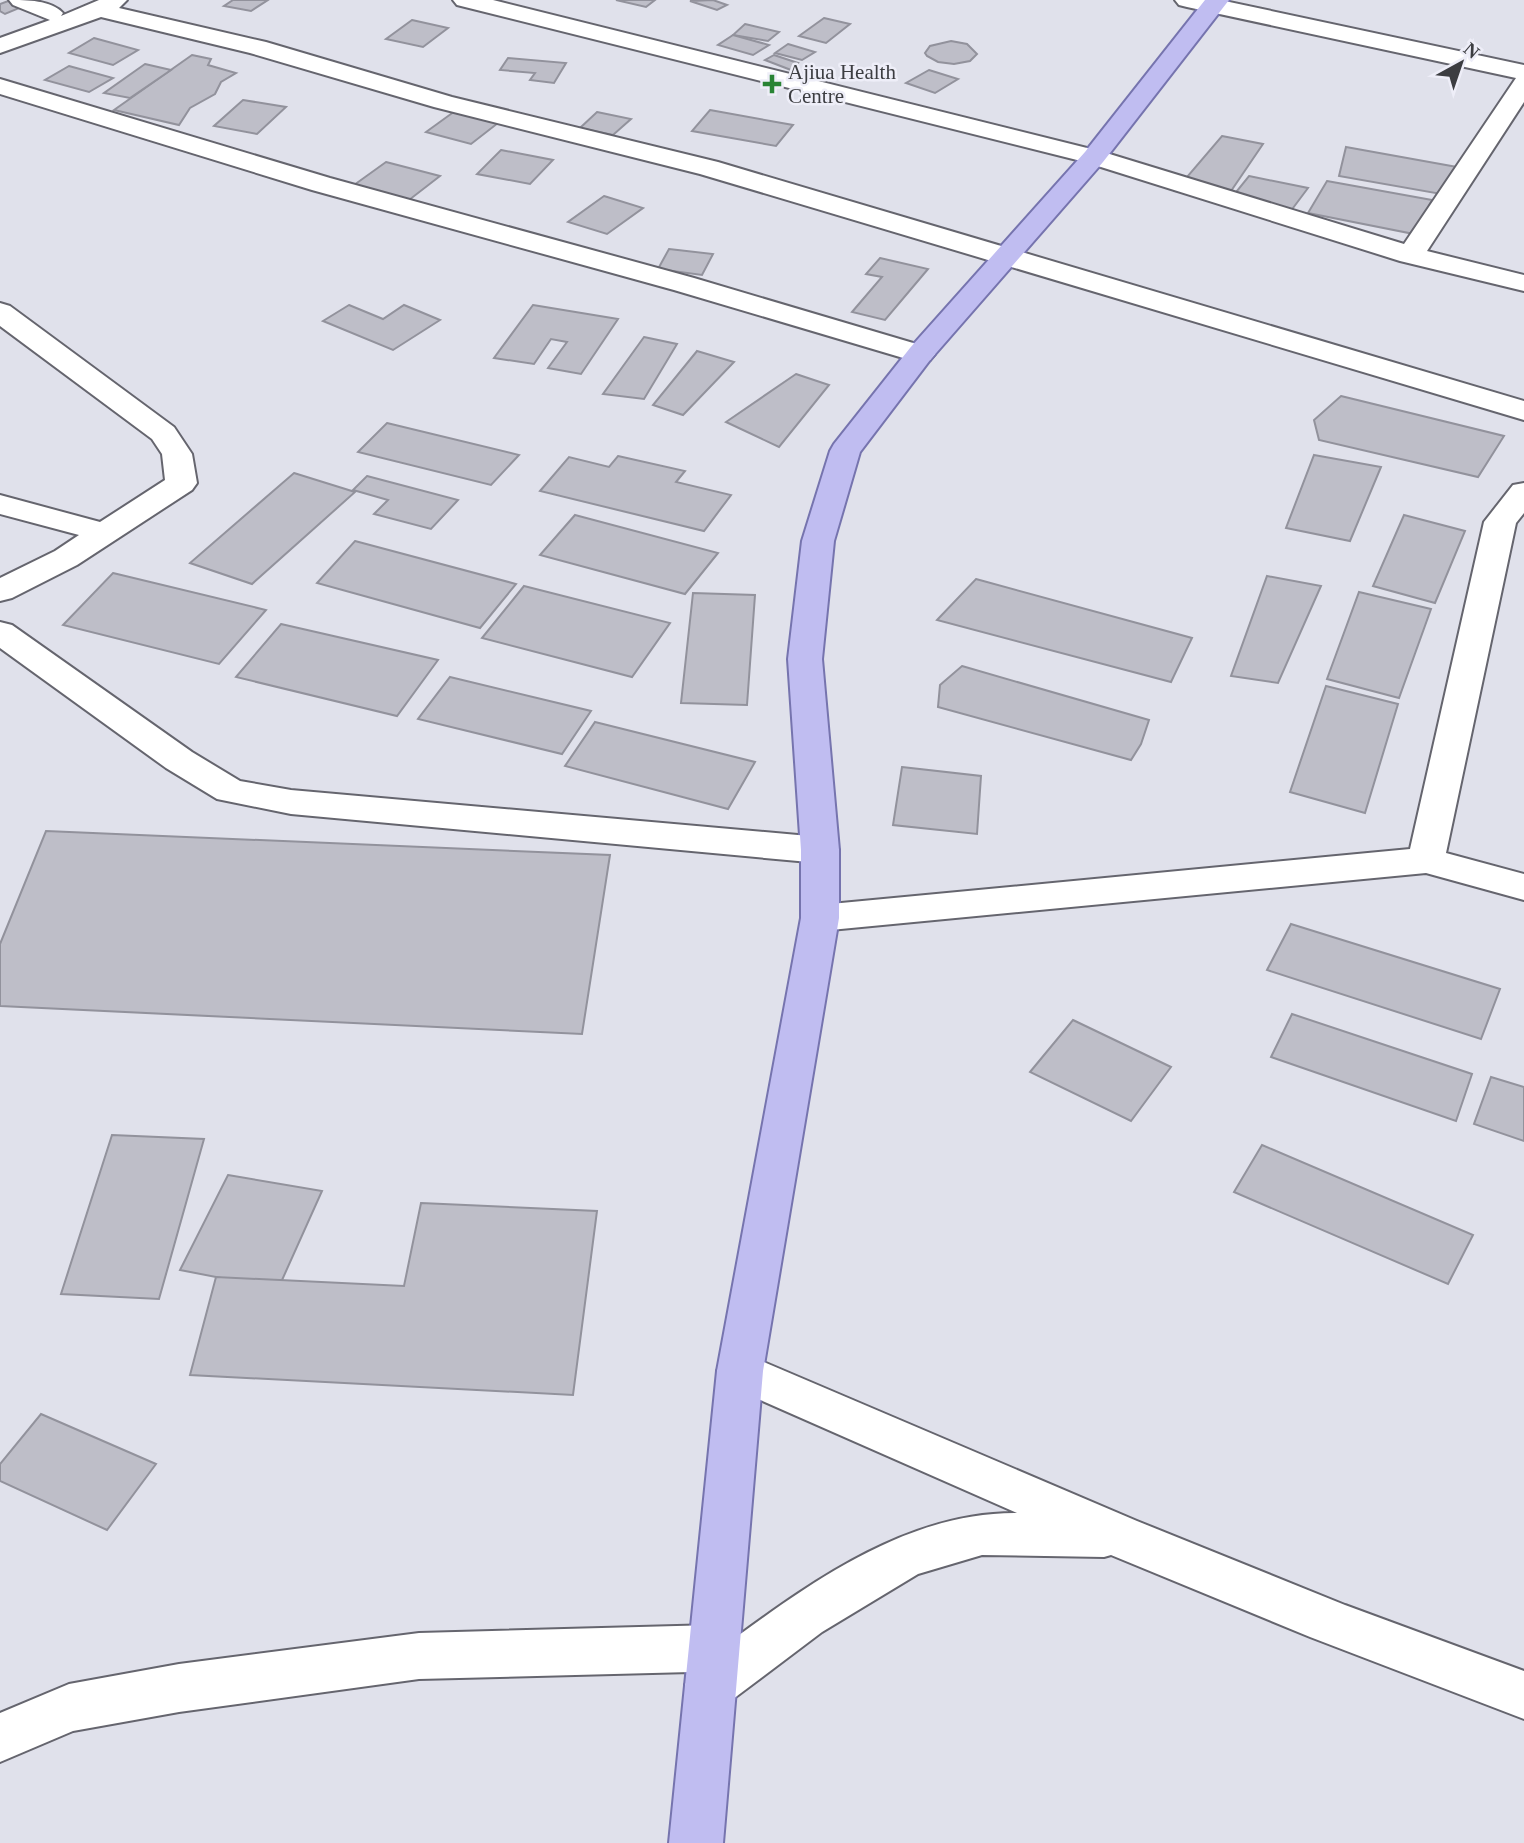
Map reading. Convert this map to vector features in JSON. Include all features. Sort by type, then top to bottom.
[{"type":"main road","points":[[696,1843],[740,1371],[820,918],[820,850],[805,659],[818,541],[845,451],[920,354],[1094,157],[1205,2]]},
{"type":"street","points":[[20,0],[51,13]]},
{"type":"street","points":[[465,0],[1094,157],[1410,255],[1524,283]]},
{"type":"street","points":[[1205,2],[1524,72]]},
{"type":"street","points":[[0,46],[98,4]]},
{"type":"street","points":[[0,32],[51,13],[98,4],[443,102],[709,167],[1524,411]]},
{"type":"street","points":[[1410,255],[1524,83]]},
{"type":"street","points":[[0,86],[321,184],[684,284],[920,354]]},
{"type":"street","points":[[0,312],[163,433],[177,454],[181,483],[66,558],[0,591]]},
{"type":"street","points":[[1426,860],[1512,525],[1524,492]]},
{"type":"street","points":[[0,504],[106,533]]},
{"type":"street","points":[[0,632],[179,760],[230,791],[305,803],[820,850]]},
{"type":"street","points":[[820,918],[1426,860],[1524,887]]},
{"type":"street","points":[[740,1371],[1120,1536],[1328,1621],[1524,1695]]},
{"type":"street","points":[[0,1738],[69,1708],[179,1688],[419,1656],[712,1666],[804,1616],[905,1556],[982,1534],[1120,1536]]},
{"type":"building","points":[[11,0],[38,0],[5,14],[0,11],[0,4]]},
{"type":"building","points":[[233,0],[268,0],[251,11],[224,6]]},
{"type":"building","points":[[616,0],[655,0],[646,7]]},
{"type":"building","points":[[713,0],[727,5],[717,10],[690,1]]},
{"type":"building","points":[[824,18],[850,24],[826,43],[799,36]]},
{"type":"building","points":[[412,20],[448,28],[423,47],[386,39]]},
{"type":"building","points":[[745,24],[779,32],[768,41],[733,35]]},
{"type":"building","points":[[733,35],[769,45],[753,55],[718,45]]},
{"type":"building","points":[[94,38],[138,50],[113,65],[69,53]]},
{"type":"building","points":[[951,41],[967,44],[977,54],[970,61],[954,64],[938,62],[925,53],[930,46]]},
{"type":"building","points":[[788,44],[815,52],[802,60],[775,53]]},
{"type":"building","points":[[192,55],[211,59],[208,65],[236,73],[221,82],[215,94],[190,108],[179,125],[114,110]]},
{"type":"building","points":[[774,55],[798,63],[791,70],[765,60]]},
{"type":"building","points":[[508,58],[566,63],[554,83],[530,80],[535,73],[500,70]]},
{"type":"building","points":[[145,64],[171,70],[130,98],[104,93]]},
{"type":"building","points":[[69,66],[113,78],[89,92],[45,80]]},
{"type":"building","points":[[929,70],[958,79],[935,93],[906,83]]},
{"type":"building","points":[[243,100],[286,107],[257,134],[214,126]]},
{"type":"building","points":[[710,110],[793,125],[776,146],[692,131]]},
{"type":"building","points":[[455,111],[498,123],[471,144],[426,132]]},
{"type":"building","points":[[597,112],[631,119],[613,135],[580,128]]},
{"type":"building","points":[[1222,136],[1263,144],[1229,194],[1175,191]]},
{"type":"building","points":[[1346,147],[1457,167],[1441,194],[1339,176]]},
{"type":"building","points":[[501,150],[553,160],[530,184],[477,174]]},
{"type":"building","points":[[386,162],[440,176],[409,200],[354,185]]},
{"type":"building","points":[[1249,176],[1308,188],[1290,212],[1228,202]]},
{"type":"building","points":[[1327,181],[1432,200],[1414,234],[1308,213]]},
{"type":"building","points":[[604,196],[643,208],[607,234],[568,222]]},
{"type":"building","points":[[669,249],[713,254],[702,275],[658,269]]},
{"type":"building","points":[[880,258],[928,269],[885,320],[852,312],[882,277],[866,274]]},
{"type":"building","points":[[349,305],[383,319],[404,305],[440,320],[393,350],[323,321]]},
{"type":"building","points":[[533,305],[618,319],[581,374],[548,368],[567,342],[551,339],[534,364],[494,358]]},
{"type":"building","points":[[644,337],[677,344],[644,399],[603,394]]},
{"type":"building","points":[[697,351],[734,362],[683,415],[653,405]]},
{"type":"building","points":[[796,374],[829,385],[779,447],[726,422]]},
{"type":"building","points":[[1341,396],[1504,436],[1478,477],[1319,440],[1314,420]]},
{"type":"building","points":[[387,423],[519,455],[491,485],[358,452]]},
{"type":"building","points":[[1314,455],[1381,467],[1350,541],[1286,528]]},
{"type":"building","points":[[618,456],[685,471],[676,482],[731,495],[704,531],[540,491],[569,457],[609,467]]},
{"type":"building","points":[[294,473],[355,492],[252,584],[190,563]]},
{"type":"building","points":[[367,476],[458,500],[431,529],[374,514],[388,500],[353,490]]},
{"type":"building","points":[[575,515],[718,553],[685,594],[540,555]]},
{"type":"building","points":[[1404,515],[1465,531],[1435,603],[1373,586]]},
{"type":"building","points":[[355,541],[516,584],[480,628],[317,583]]},
{"type":"building","points":[[113,573],[266,610],[219,664],[63,625]]},
{"type":"building","points":[[1267,576],[1321,586],[1278,683],[1231,676]]},
{"type":"building","points":[[976,579],[1192,638],[1171,682],[937,620]]},
{"type":"building","points":[[524,586],[670,623],[632,677],[482,638]]},
{"type":"building","points":[[1359,592],[1431,609],[1399,698],[1327,679]]},
{"type":"building","points":[[693,593],[755,595],[747,705],[681,703]]},
{"type":"building","points":[[281,624],[438,660],[397,716],[236,677]]},
{"type":"building","points":[[962,666],[1149,720],[1141,744],[1131,760],[938,707],[940,685]]},
{"type":"building","points":[[450,677],[591,711],[562,754],[418,719]]},
{"type":"building","points":[[1326,686],[1398,704],[1365,813],[1290,792]]},
{"type":"building","points":[[595,722],[755,762],[728,809],[565,766]]},
{"type":"building","points":[[902,767],[981,776],[977,834],[893,825]]},
{"type":"building","points":[[46,831],[610,855],[582,1034],[0,1006],[0,944]]},
{"type":"building","points":[[1291,924],[1500,989],[1481,1039],[1267,970]]},
{"type":"building","points":[[1292,1014],[1472,1074],[1456,1121],[1271,1057]]},
{"type":"building","points":[[1073,1020],[1171,1067],[1131,1121],[1030,1072]]},
{"type":"building","points":[[1491,1077],[1524,1087],[1524,1141],[1474,1124]]},
{"type":"building","points":[[112,1135],[204,1139],[159,1299],[61,1294]]},
{"type":"building","points":[[1262,1145],[1473,1235],[1448,1284],[1234,1192]]},
{"type":"building","points":[[228,1175],[322,1191],[278,1289],[180,1270]]},
{"type":"building","points":[[421,1203],[597,1211],[573,1395],[190,1375],[216,1277],[404,1286]]},
{"type":"building","points":[[41,1414],[156,1464],[107,1530],[0,1481],[0,1464]]},
{"type":"place","name":"Ajiua Health Centre","points":[[772,84]]}]
